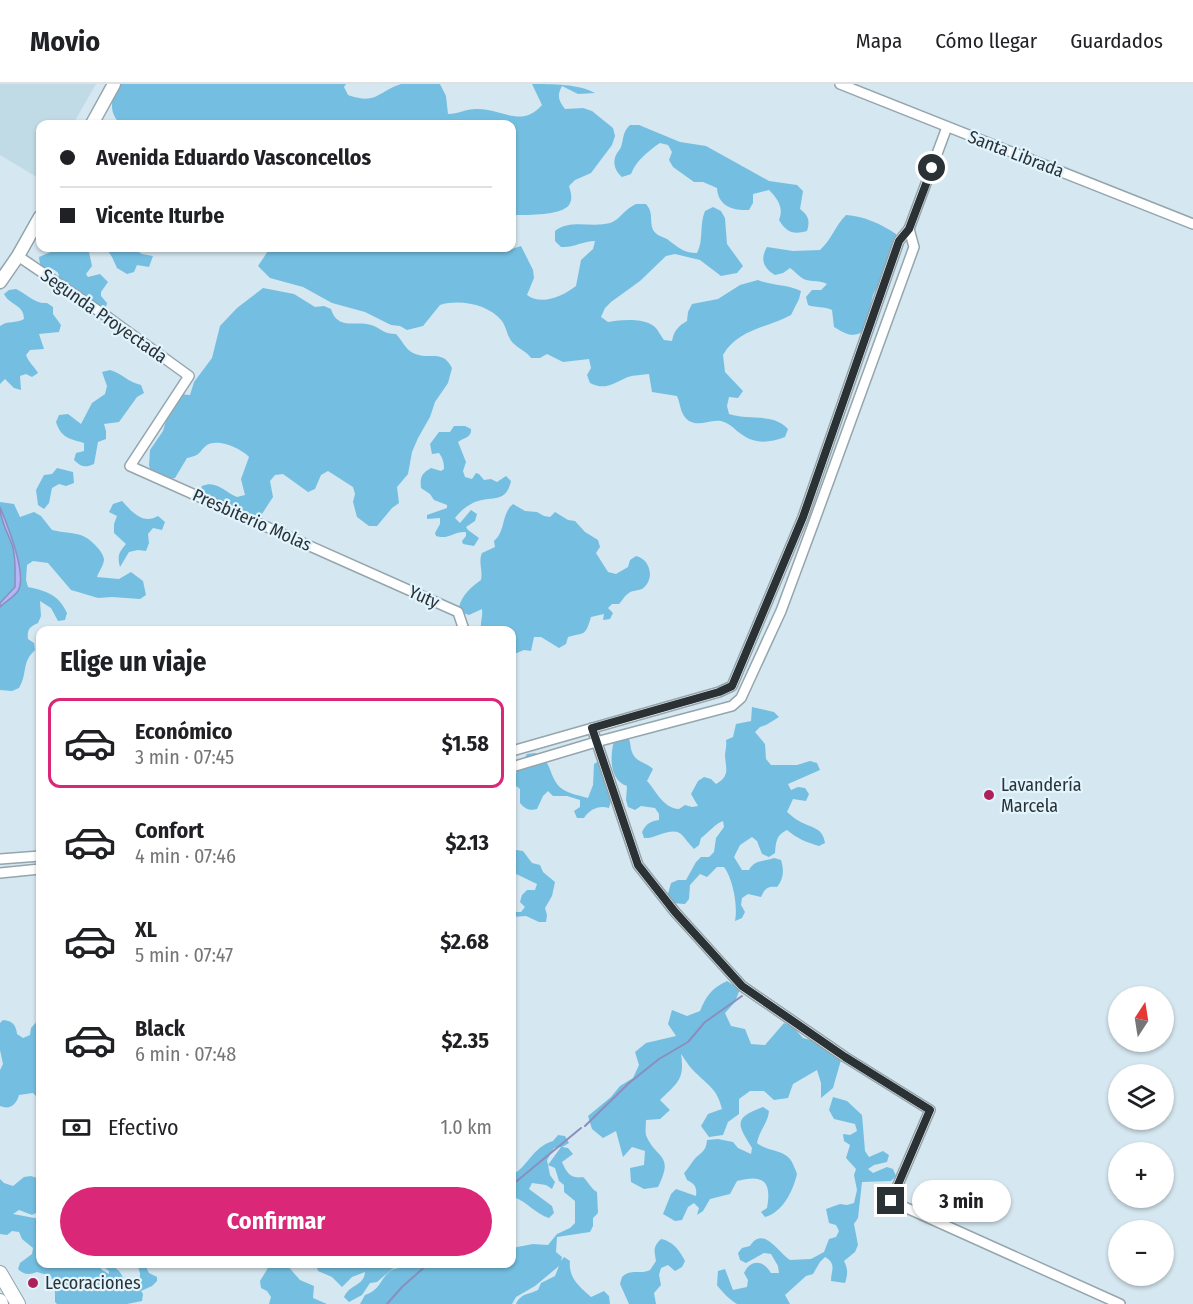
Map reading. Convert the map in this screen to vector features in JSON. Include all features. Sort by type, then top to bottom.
[{"type":"highway","points":[[0,1273],[18,1304]]},
{"type":"main road","points":[[94,120],[114,84]]},
{"type":"main road","points":[[0,282],[36,224]]},
{"type":"street","name":"Santa Librada","points":[[840,84],[1193,224]]},
{"type":"street","points":[[516,750],[719,692],[732,686],[803,517],[899,241],[909,229],[947,127]]},
{"type":"street","points":[[516,766],[732,706],[741,698],[780,610],[914,247],[909,229]]},
{"type":"street","name":"Segunda Proyectada","points":[[18,256],[110,318],[189,376],[130,466]]},
{"type":"street","name":"Presbiterio Molas","points":[[130,466],[373,574]]},
{"type":"street","name":"Yuty","points":[[373,574],[458,612],[463,626]]},
{"type":"street","points":[[592,728],[638,865],[675,912],[742,986],[845,1057],[930,1110],[891,1201],[1120,1304]]},
{"type":"street","points":[[0,859],[36,856]]},
{"type":"street","points":[[0,873],[36,869]]},
{"type":"shaded area","points":[[0,84],[96,84],[75,120],[36,120],[36,177],[0,155]]},
{"type":"shaded area","points":[[119,84],[346,84],[344,87],[348,95],[365,99],[401,84],[440,84],[446,96],[448,114],[476,109],[519,117],[534,112],[542,105],[532,84],[565,85],[595,93],[578,94],[562,86],[559,98],[565,109],[583,108],[592,111],[613,128],[615,136],[612,145],[591,173],[575,180],[569,186],[571,200],[565,209],[542,214],[516,215],[516,120],[117,120],[112,109],[114,95]]},
{"type":"shaded area","points":[[630,125],[639,125],[680,142],[706,146],[769,181],[797,185],[803,191],[800,209],[808,219],[807,231],[790,232],[784,227],[779,220],[781,212],[779,204],[769,190],[753,194],[753,203],[749,210],[737,210],[727,206],[720,199],[717,188],[703,182],[694,182],[673,167],[669,160],[672,152],[668,145],[660,143],[639,161],[631,174],[622,177],[615,168],[614,162],[624,133]]},
{"type":"shaded area","points":[[636,204],[646,204],[656,234],[681,249],[697,253],[705,211],[713,207],[721,211],[725,218],[727,244],[743,266],[737,273],[721,276],[700,260],[675,254],[666,256],[640,281],[605,308],[601,317],[608,322],[642,321],[654,326],[664,340],[672,341],[677,329],[687,321],[692,304],[718,299],[740,285],[758,280],[801,291],[791,315],[745,334],[729,346],[723,355],[725,372],[743,391],[738,398],[729,397],[727,406],[729,414],[775,420],[788,429],[785,437],[760,442],[743,435],[721,421],[693,423],[682,413],[677,396],[652,392],[649,374],[630,376],[609,385],[600,386],[590,383],[587,375],[591,368],[589,359],[563,362],[547,354],[540,358],[531,358],[511,341],[502,321],[496,315],[473,304],[440,305],[423,326],[407,330],[365,312],[332,303],[303,287],[270,278],[258,266],[267,252],[516,252],[516,248],[521,246],[533,270],[534,278],[527,295],[546,300],[559,296],[576,286],[581,260],[593,249],[595,241],[561,247],[555,241],[555,231],[567,225],[610,223]]},
{"type":"shaded area","points":[[846,215],[872,221],[896,234],[896,249],[873,295],[865,330],[853,335],[834,327],[832,310],[808,305],[806,297],[812,290],[821,290],[827,284],[800,277],[790,268],[775,275],[765,266],[763,259],[767,247],[793,251],[820,250]]},
{"type":"shaded area","points":[[51,252],[89,252],[92,266],[86,274],[88,277],[100,274],[108,282],[101,292],[101,296],[107,303],[106,307],[103,309],[91,300],[83,299],[77,290],[59,279],[56,271],[43,267],[39,257]]},
{"type":"shaded area","points":[[109,252],[139,252],[153,256],[149,267],[137,265],[134,272],[127,274],[117,268]]},
{"type":"shaded area","points":[[263,288],[294,294],[315,307],[324,306],[331,309],[334,316],[343,323],[368,324],[386,333],[396,334],[413,353],[444,358],[452,368],[448,383],[435,402],[412,452],[408,474],[397,487],[399,503],[377,526],[369,526],[357,517],[353,502],[355,494],[353,487],[328,471],[321,475],[315,489],[308,492],[283,474],[275,475],[270,481],[273,497],[260,517],[200,502],[199,494],[202,486],[212,484],[237,497],[245,495],[241,479],[249,457],[236,448],[217,443],[207,445],[198,454],[187,458],[175,478],[167,479],[153,474],[149,466],[150,450],[163,431],[178,394],[190,395],[194,382],[212,358],[220,326],[237,308]]},
{"type":"shaded area","points":[[16,289],[34,300],[53,307],[53,314],[61,325],[59,332],[39,334],[44,349],[30,350],[26,355],[38,373],[32,377],[26,374],[20,376],[21,390],[14,388],[5,379],[0,384],[0,326],[24,319],[22,310],[4,294]]},
{"type":"shaded area","points":[[110,370],[141,385],[144,393],[137,397],[119,422],[104,424],[106,439],[98,442],[94,464],[83,466],[74,460],[76,453],[84,451],[84,443],[63,435],[56,422],[59,415],[68,414],[81,424],[92,403],[105,394],[107,386],[102,372]]},
{"type":"shaded area","points":[[454,426],[465,426],[471,429],[469,436],[458,442],[466,462],[463,471],[465,477],[472,479],[476,473],[484,480],[491,479],[497,482],[506,476],[511,481],[503,496],[475,502],[455,518],[460,523],[471,510],[477,514],[475,521],[466,527],[479,538],[474,546],[463,544],[466,532],[444,537],[436,536],[440,518],[427,519],[427,515],[447,508],[447,505],[434,500],[421,488],[421,478],[425,472],[431,468],[441,471],[444,469],[439,453],[432,454],[430,444],[439,432],[450,432]]},
{"type":"shaded area","points":[[57,468],[73,472],[74,483],[66,486],[59,484],[52,488],[49,503],[44,509],[38,505],[36,490],[44,475],[52,474]]},
{"type":"shaded area","points":[[122,501],[138,516],[147,519],[158,516],[165,522],[162,530],[153,528],[148,534],[149,543],[146,551],[129,552],[120,567],[119,554],[126,544],[114,533],[117,516],[109,512],[113,504]]},
{"type":"shaded area","points":[[0,502],[14,504],[20,517],[34,512],[41,516],[52,530],[86,537],[104,557],[97,577],[119,579],[131,572],[143,581],[146,595],[140,599],[98,598],[71,590],[48,563],[33,561],[27,565],[28,587],[52,595],[67,613],[65,620],[58,621],[51,608],[40,601],[41,616],[38,623],[29,629],[28,633],[28,639],[34,643],[35,650],[28,659],[19,688],[12,691],[0,690]]},
{"type":"shaded area","points":[[513,504],[525,511],[537,512],[550,517],[555,512],[568,520],[575,521],[585,532],[598,540],[600,547],[596,553],[608,572],[616,574],[628,567],[630,560],[636,556],[648,565],[649,580],[642,589],[632,591],[619,604],[612,604],[608,608],[613,613],[610,619],[603,620],[604,614],[591,617],[586,631],[568,637],[566,644],[559,648],[541,637],[534,637],[531,651],[524,650],[516,653],[516,626],[481,626],[482,609],[469,615],[463,613],[459,607],[467,592],[481,580],[482,553],[495,547],[494,541],[498,537],[509,508]]},
{"type":"shaded area","points":[[0,507],[19,561],[20,583],[18,591],[0,607],[0,603],[15,587],[15,558]]},
{"type":"shaded area","points":[[752,707],[774,712],[779,717],[755,732],[765,744],[766,759],[771,765],[797,765],[810,761],[817,763],[820,770],[788,784],[791,790],[798,787],[805,788],[809,794],[806,801],[793,799],[787,812],[819,831],[825,843],[819,846],[798,838],[787,830],[776,842],[775,853],[769,857],[762,854],[757,841],[752,837],[740,845],[734,857],[742,870],[749,870],[757,862],[774,858],[781,860],[783,874],[777,887],[767,888],[761,897],[748,894],[742,898],[741,905],[745,912],[742,918],[735,921],[734,893],[724,867],[717,867],[707,877],[700,874],[690,885],[689,899],[685,904],[671,903],[667,897],[671,883],[686,880],[701,857],[709,857],[714,852],[716,838],[724,827],[723,821],[701,838],[699,845],[694,849],[681,834],[673,831],[644,838],[642,832],[649,823],[659,820],[659,814],[655,808],[641,806],[635,810],[628,807],[627,786],[616,778],[612,765],[612,751],[615,737],[628,737],[633,755],[653,769],[647,781],[664,803],[679,809],[685,805],[698,806],[691,794],[698,781],[704,777],[716,784],[723,778],[726,772],[726,740],[733,737],[736,724],[751,721]]},
{"type":"shaded area","points":[[535,753],[544,758],[554,780],[563,790],[588,798],[593,785],[594,764],[600,760],[609,780],[608,794],[611,801],[609,808],[598,807],[584,818],[577,818],[574,811],[580,807],[580,800],[567,796],[553,796],[548,791],[537,809],[529,810],[524,807],[520,803],[520,789],[516,786],[516,775],[527,754]]},
{"type":"shaded area","points":[[516,850],[523,851],[532,863],[540,865],[543,872],[555,882],[552,896],[545,908],[546,922],[539,922],[526,916],[516,917],[516,912],[521,912],[525,907],[520,902],[522,895],[527,890],[535,890],[537,884],[516,874]]},
{"type":"shaded area","points":[[727,981],[740,989],[735,1002],[725,1013],[731,1026],[745,1029],[751,1044],[765,1045],[784,1023],[793,1027],[803,1038],[833,1046],[841,1060],[833,1088],[821,1098],[821,1083],[817,1070],[793,1084],[788,1098],[774,1100],[764,1091],[750,1091],[739,1099],[739,1114],[728,1122],[723,1135],[709,1137],[701,1126],[708,1114],[722,1109],[720,1102],[712,1089],[681,1054],[681,1075],[660,1100],[670,1110],[660,1119],[646,1120],[646,1135],[662,1158],[665,1168],[658,1187],[644,1189],[631,1182],[630,1168],[644,1165],[645,1151],[632,1147],[623,1157],[616,1131],[603,1138],[592,1129],[588,1116],[611,1097],[620,1086],[633,1078],[639,1065],[635,1052],[646,1043],[676,1036],[668,1024],[672,1010],[687,1016],[700,1011],[710,993]]},
{"type":"shaded area","points":[[3,1020],[12,1022],[17,1034],[23,1038],[30,1035],[31,1028],[36,1022],[36,1096],[33,1093],[19,1095],[12,1106],[0,1106],[0,1070],[3,1064],[0,1050],[0,1023]]},
{"type":"shaded area","points":[[833,1097],[847,1101],[862,1115],[865,1151],[869,1157],[883,1151],[889,1155],[887,1162],[868,1169],[873,1173],[887,1167],[893,1169],[896,1176],[891,1181],[862,1182],[858,1218],[854,1224],[858,1245],[855,1252],[844,1261],[847,1272],[845,1283],[831,1281],[832,1265],[825,1257],[813,1274],[806,1276],[785,1295],[790,1304],[737,1304],[717,1285],[718,1271],[725,1269],[733,1290],[747,1287],[748,1280],[744,1273],[754,1263],[761,1264],[771,1273],[779,1273],[771,1254],[764,1253],[746,1263],[740,1260],[738,1253],[742,1248],[750,1246],[760,1238],[770,1242],[790,1260],[811,1259],[824,1252],[829,1239],[836,1237],[839,1231],[836,1225],[829,1223],[826,1209],[840,1204],[854,1203],[857,1190],[854,1175],[856,1169],[846,1158],[850,1145],[844,1141],[843,1134],[850,1135],[857,1131],[855,1124],[834,1119],[829,1110]]},
{"type":"shaded area","points":[[763,1107],[769,1111],[757,1143],[787,1156],[797,1174],[790,1194],[782,1206],[765,1217],[761,1212],[767,1208],[767,1186],[759,1179],[753,1178],[737,1181],[730,1194],[710,1199],[703,1211],[697,1215],[699,1208],[694,1203],[688,1207],[682,1220],[675,1221],[663,1214],[671,1194],[676,1189],[696,1196],[695,1186],[687,1180],[684,1173],[704,1150],[707,1140],[718,1139],[733,1142],[738,1148],[751,1154],[752,1148],[741,1127],[742,1118]]},
{"type":"shaded area","points":[[558,1135],[565,1136],[569,1143],[562,1147],[568,1148],[573,1154],[562,1162],[570,1174],[583,1177],[597,1192],[598,1213],[593,1218],[590,1232],[557,1237],[556,1252],[562,1257],[561,1261],[564,1257],[570,1261],[573,1277],[583,1290],[591,1297],[604,1291],[609,1296],[610,1304],[516,1304],[523,1296],[538,1290],[541,1283],[555,1276],[559,1266],[535,1286],[516,1297],[512,1304],[360,1304],[365,1295],[377,1288],[386,1275],[394,1269],[516,1268],[516,1247],[533,1244],[548,1245],[557,1234],[575,1223],[575,1201],[564,1192],[564,1185],[559,1181],[555,1168],[548,1165],[550,1175],[555,1182],[552,1189],[546,1185],[532,1183],[529,1189],[552,1206],[554,1213],[549,1218],[516,1198],[516,1172],[540,1148],[553,1141]],"holes":[[[561,1147],[548,1165],[547,1160],[554,1148]]]},
{"type":"shaded area","points":[[24,1177],[36,1178],[36,1213],[32,1215],[19,1210],[13,1214],[36,1218],[36,1268],[101,1268],[109,1274],[105,1268],[115,1268],[123,1278],[125,1289],[129,1290],[140,1280],[138,1268],[146,1268],[149,1273],[157,1277],[157,1281],[141,1291],[142,1301],[127,1304],[57,1304],[51,1276],[37,1272],[27,1274],[18,1269],[20,1263],[32,1254],[33,1248],[22,1239],[19,1232],[0,1234],[0,1179],[13,1186]]},
{"type":"shaded area","points":[[661,1239],[676,1247],[685,1261],[682,1267],[675,1271],[668,1265],[661,1268],[659,1275],[661,1285],[654,1293],[656,1304],[629,1304],[620,1284],[622,1277],[629,1273],[650,1270],[656,1261],[655,1247]]},
{"type":"shaded area","points":[[268,1268],[289,1268],[300,1280],[314,1286],[313,1298],[327,1304],[269,1304],[271,1297],[261,1288],[260,1281]]},
{"type":"shaded area","points":[[317,1268],[393,1268],[377,1282],[370,1283],[362,1295],[349,1302],[344,1297],[362,1280],[365,1272],[352,1277],[342,1287],[332,1277],[318,1271]]},
{"type":"waterway","points":[[585,1126],[629,1083],[659,1059],[688,1042],[705,1022],[742,996]]},
{"type":"waterway","points":[[516,1182],[581,1128]]},
{"type":"waterway","points":[[387,1304],[423,1268]]},
{"type":"place","name":"Lavandería Marcela","points":[[989,795]]},
{"type":"place","name":"Lecoraciones","points":[[33,1283]]},
{"type":"route","points":[[891,1201],[930,1110],[845,1057],[742,986],[675,912],[638,865],[592,728],[719,692],[732,686],[803,517],[899,241],[909,229],[932,168]]}]
